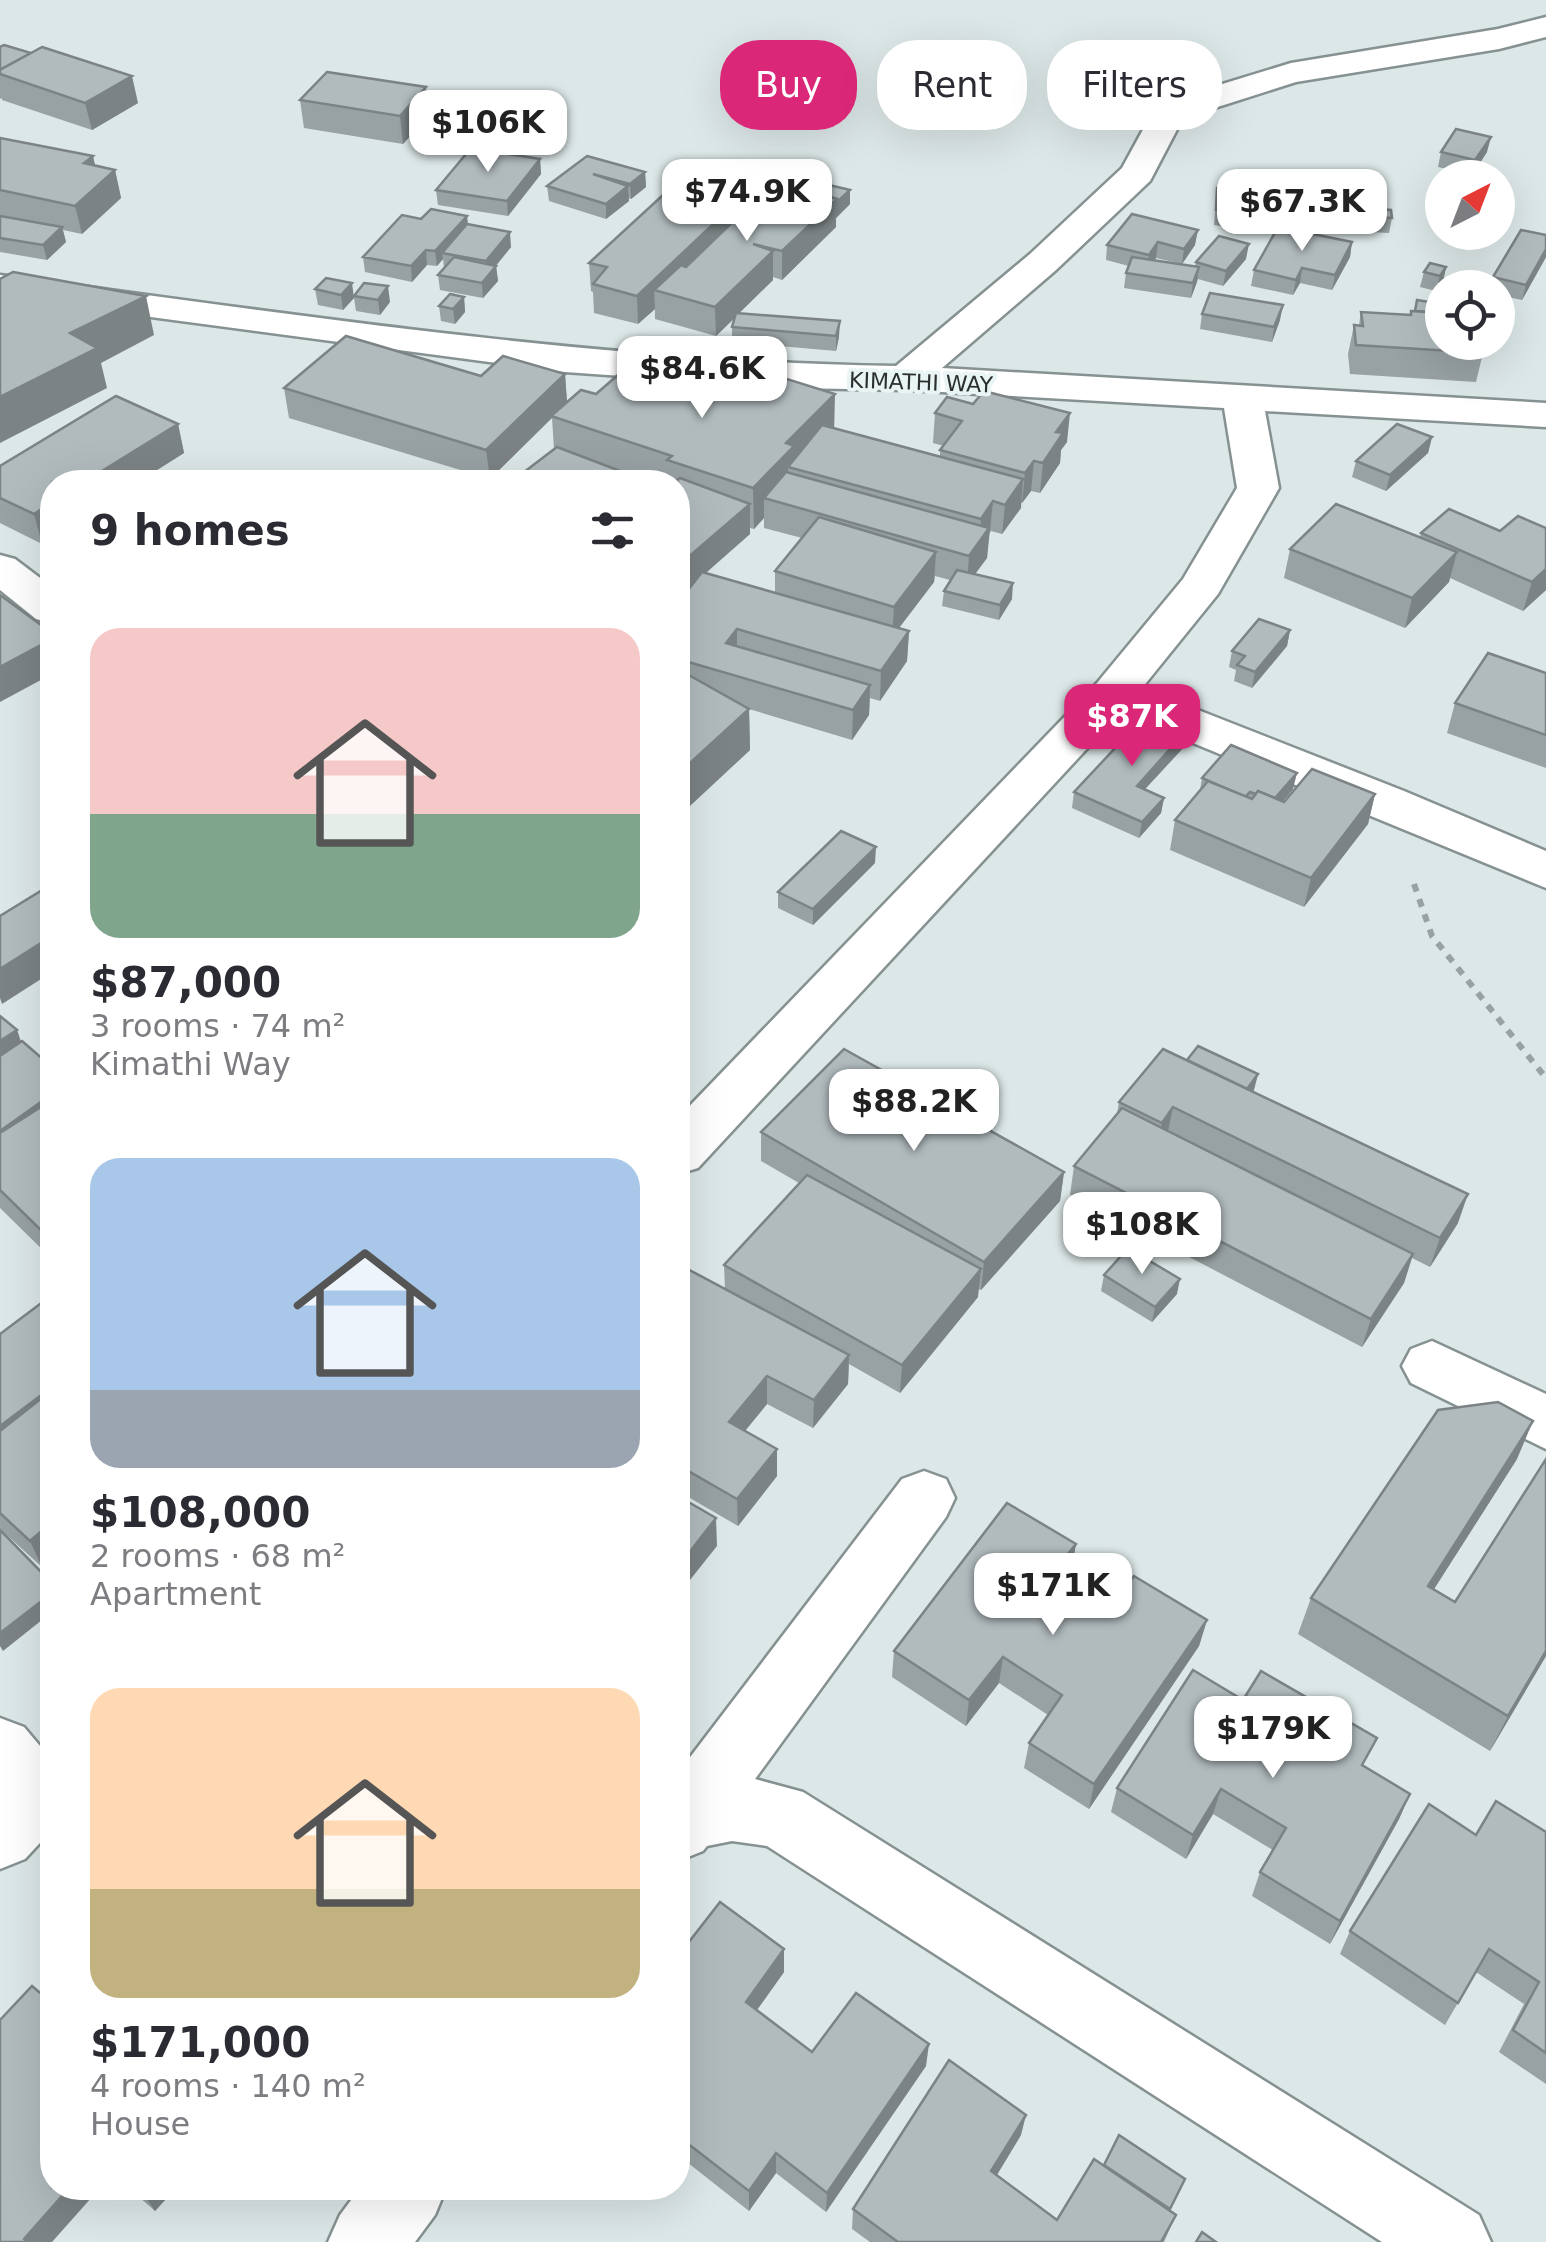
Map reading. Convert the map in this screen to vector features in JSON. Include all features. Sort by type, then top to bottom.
[{"type":"street","points":[[906,378],[1044,262],[1136,173],[1169,111],[1291,72],[1500,39],[1546,28]]},
{"type":"street","name":"KIMATHI WAY","points":[[0,286],[518,354],[809,379],[906,378],[1243,400],[1546,414]]},
{"type":"street","points":[[690,1131],[1113,692],[1202,585],[1258,488],[1243,400]]},
{"type":"street","points":[[0,568],[40,599]]},
{"type":"street","points":[[1113,692],[1387,802],[1546,871]]},
{"type":"street","points":[[1432,1366],[1546,1423]]},
{"type":"street","points":[[690,1810],[924,1498]]},
{"type":"street","points":[[690,1820],[732,1808],[778,1815],[1452,2242]]},
{"type":"street","points":[[367,2242],[399,2200]]},
{"type":"path","points":[[1387,802],[1432,936],[1546,1078]]},
{"type":"building","points":[[0,47],[31,53],[0,70]]},
{"type":"building","points":[[42,47],[132,76],[85,103],[0,74],[0,70]]},
{"type":"building","points":[[327,72],[426,87],[400,116],[300,100]]},
{"type":"building","points":[[1456,129],[1491,137],[1475,160],[1441,152]]},
{"type":"building","points":[[0,138],[93,156],[84,163],[115,170],[75,206],[0,190]]},
{"type":"building","points":[[471,148],[540,159],[507,201],[436,190]]},
{"type":"building","points":[[587,156],[645,172],[630,184],[593,174],[628,186],[606,204],[547,186]]},
{"type":"building","points":[[699,162],[762,178],[637,296],[593,284],[607,267],[589,263]]},
{"type":"building","points":[[745,165],[850,190],[836,203],[837,199],[774,182],[765,190],[762,178],[738,172]]},
{"type":"building","points":[[1237,176],[1278,179],[1278,193],[1307,195],[1309,217],[1273,215],[1274,219],[1216,210],[1217,188],[1237,189]]},
{"type":"building","points":[[774,182],[837,199],[782,251],[753,244],[773,251],[715,307],[654,290],[681,265],[686,267]]},
{"type":"building","points":[[1335,206],[1391,210],[1392,218],[1336,215]]},
{"type":"building","points":[[431,209],[467,216],[435,251],[426,250],[411,266],[363,257],[402,215],[421,219]]},
{"type":"building","points":[[1132,214],[1198,230],[1184,249],[1158,242],[1149,255],[1107,245]]},
{"type":"building","points":[[0,216],[62,227],[43,245],[0,238]]},
{"type":"building","points":[[467,224],[510,232],[486,261],[442,253]]},
{"type":"building","points":[[1278,227],[1352,242],[1335,275],[1302,268],[1296,280],[1254,270]]},
{"type":"building","points":[[1521,230],[1546,235],[1546,249],[1526,285],[1515,282],[1515,270],[1497,270],[1509,250],[1515,250]]},
{"type":"building","points":[[1219,236],[1249,244],[1226,271],[1196,262]]},
{"type":"building","points":[[454,257],[496,266],[482,283],[438,275]]},
{"type":"building","points":[[1132,257],[1199,267],[1193,283],[1126,273]]},
{"type":"building","points":[[1430,263],[1446,267],[1444,270],[1425,270]]},
{"type":"building","points":[[13,272],[146,296],[70,333],[97,348],[0,397],[0,279]]},
{"type":"building","points":[[326,278],[352,283],[341,295],[315,289]]},
{"type":"building","points":[[364,283],[388,286],[378,300],[354,296]]},
{"type":"building","points":[[1210,293],[1283,305],[1274,327],[1202,314]]},
{"type":"building","points":[[450,294],[464,297],[453,309],[439,306]]},
{"type":"building","points":[[1417,300],[1425,301],[1425,312],[1415,311]]},
{"type":"building","points":[[1411,311],[1425,312],[1425,349],[1356,345],[1354,325],[1363,326],[1361,312],[1411,315]]},
{"type":"building","points":[[736,313],[840,321],[836,336],[732,327]]},
{"type":"building","points":[[346,336],[481,376],[503,356],[565,374],[486,450],[284,388]]},
{"type":"building","points":[[626,368],[717,397],[734,381],[744,384],[758,370],[835,394],[786,443],[794,446],[753,488],[551,416],[581,390],[596,394]]},
{"type":"building","points":[[984,391],[1070,413],[1056,432],[1063,433],[1043,463],[1034,461],[1025,473],[940,450],[962,421],[935,413],[947,397],[973,404]]},
{"type":"building","points":[[116,396],[178,424],[103,470],[40,470],[40,510],[34,514],[0,498],[0,466]]},
{"type":"building","points":[[1397,424],[1432,437],[1390,475],[1356,461]]},
{"type":"building","points":[[822,425],[1023,479],[1005,505],[993,501],[981,519],[788,467]]},
{"type":"building","points":[[557,447],[617,470],[527,470]]},
{"type":"building","points":[[786,472],[989,528],[969,556],[764,498]]},
{"type":"building","points":[[690,482],[750,504],[690,556]]},
{"type":"building","points":[[1336,504],[1457,552],[1412,598],[1290,549]]},
{"type":"building","points":[[1449,509],[1500,531],[1518,516],[1546,528],[1546,569],[1532,582],[1421,533]]},
{"type":"building","points":[[819,517],[936,552],[894,607],[775,571]]},
{"type":"building","points":[[957,570],[1013,583],[1000,605],[944,591]]},
{"type":"building","points":[[702,572],[909,631],[881,671],[737,629],[726,643],[870,685],[853,710],[690,662],[690,588]]},
{"type":"building","points":[[0,595],[40,624],[40,645],[0,667]]},
{"type":"building","points":[[1259,619],[1290,630],[1255,672],[1237,665],[1245,656],[1232,651]]},
{"type":"building","points":[[1488,653],[1546,673],[1546,735],[1455,703]]},
{"type":"building","points":[[690,676],[749,709],[690,763]]},
{"type":"building","points":[[1147,714],[1186,731],[1137,786],[1164,798],[1142,822],[1074,792]]},
{"type":"building","points":[[1231,745],[1297,773],[1275,798],[1258,791],[1245,797],[1202,778]]},
{"type":"building","points":[[1312,769],[1375,794],[1311,878],[1175,820],[1208,781],[1252,799],[1258,791],[1284,802]]},
{"type":"building","points":[[841,831],[876,847],[813,909],[778,892]]},
{"type":"building","points":[[40,891],[40,944],[0,969],[0,916]]},
{"type":"building","points":[[0,1016],[17,1030],[0,1041]]},
{"type":"building","points":[[22,1041],[40,1057],[40,1103],[0,1131],[0,1056]]},
{"type":"building","points":[[1198,1046],[1258,1074],[1247,1089],[1187,1060]]},
{"type":"building","points":[[844,1049],[1064,1172],[984,1262],[761,1132]]},
{"type":"building","points":[[1163,1049],[1468,1194],[1440,1238],[1173,1107],[1162,1123],[1119,1102]]},
{"type":"building","points":[[40,1108],[40,1229],[0,1190],[0,1133]]},
{"type":"building","points":[[1122,1108],[1413,1254],[1371,1319],[1074,1166]]},
{"type":"building","points":[[807,1175],[981,1269],[902,1365],[724,1265]]},
{"type":"building","points":[[1128,1248],[1180,1279],[1155,1307],[1104,1275]]},
{"type":"building","points":[[690,1270],[849,1355],[814,1400],[767,1376],[729,1422],[777,1449],[737,1499],[690,1472]]},
{"type":"building","points":[[40,1304],[40,1396],[0,1426],[0,1334]]},
{"type":"building","points":[[40,1399],[40,1532],[30,1541],[0,1513],[0,1431]]},
{"type":"building","points":[[1498,1402],[1533,1421],[1428,1586],[1455,1602],[1546,1459],[1546,1651],[1508,1716],[1311,1598],[1438,1410]]},
{"type":"building","points":[[690,1503],[716,1518],[690,1552]]},
{"type":"building","points":[[1007,1503],[1076,1544],[1063,1560],[1119,1594],[1134,1576],[1207,1620],[1094,1784],[1029,1743],[1062,1695],[1003,1657],[969,1700],[894,1651]]},
{"type":"building","points":[[0,1530],[40,1571],[40,1602],[0,1633]]},
{"type":"building","points":[[1193,1670],[1243,1700],[1261,1671],[1377,1738],[1362,1765],[1410,1794],[1340,1921],[1260,1872],[1286,1828],[1221,1789],[1193,1835],[1117,1788]]},
{"type":"building","points":[[1496,1801],[1546,1832],[1546,2053],[1513,2030],[1539,1982],[1489,1949],[1458,2003],[1350,1931],[1429,1804],[1476,1835]]},
{"type":"building","points":[[720,1902],[784,1949],[746,2002],[812,2052],[856,1993],[929,2044],[827,2193],[776,2153],[749,2191],[690,2145],[690,1941]]},
{"type":"building","points":[[32,1986],[40,1993],[40,2200],[58,2200],[24,2239],[27,2242],[0,2242],[0,2020]]},
{"type":"building","points":[[949,2060],[1026,2115],[991,2171],[1057,2220],[1094,2159],[1176,2215],[1161,2242],[898,2242],[853,2209]]},
{"type":"building","points":[[1119,2135],[1185,2179],[1170,2209],[1104,2165]]},
{"type":"building","points":[[1202,2232],[1216,2242],[1196,2242]]}]
